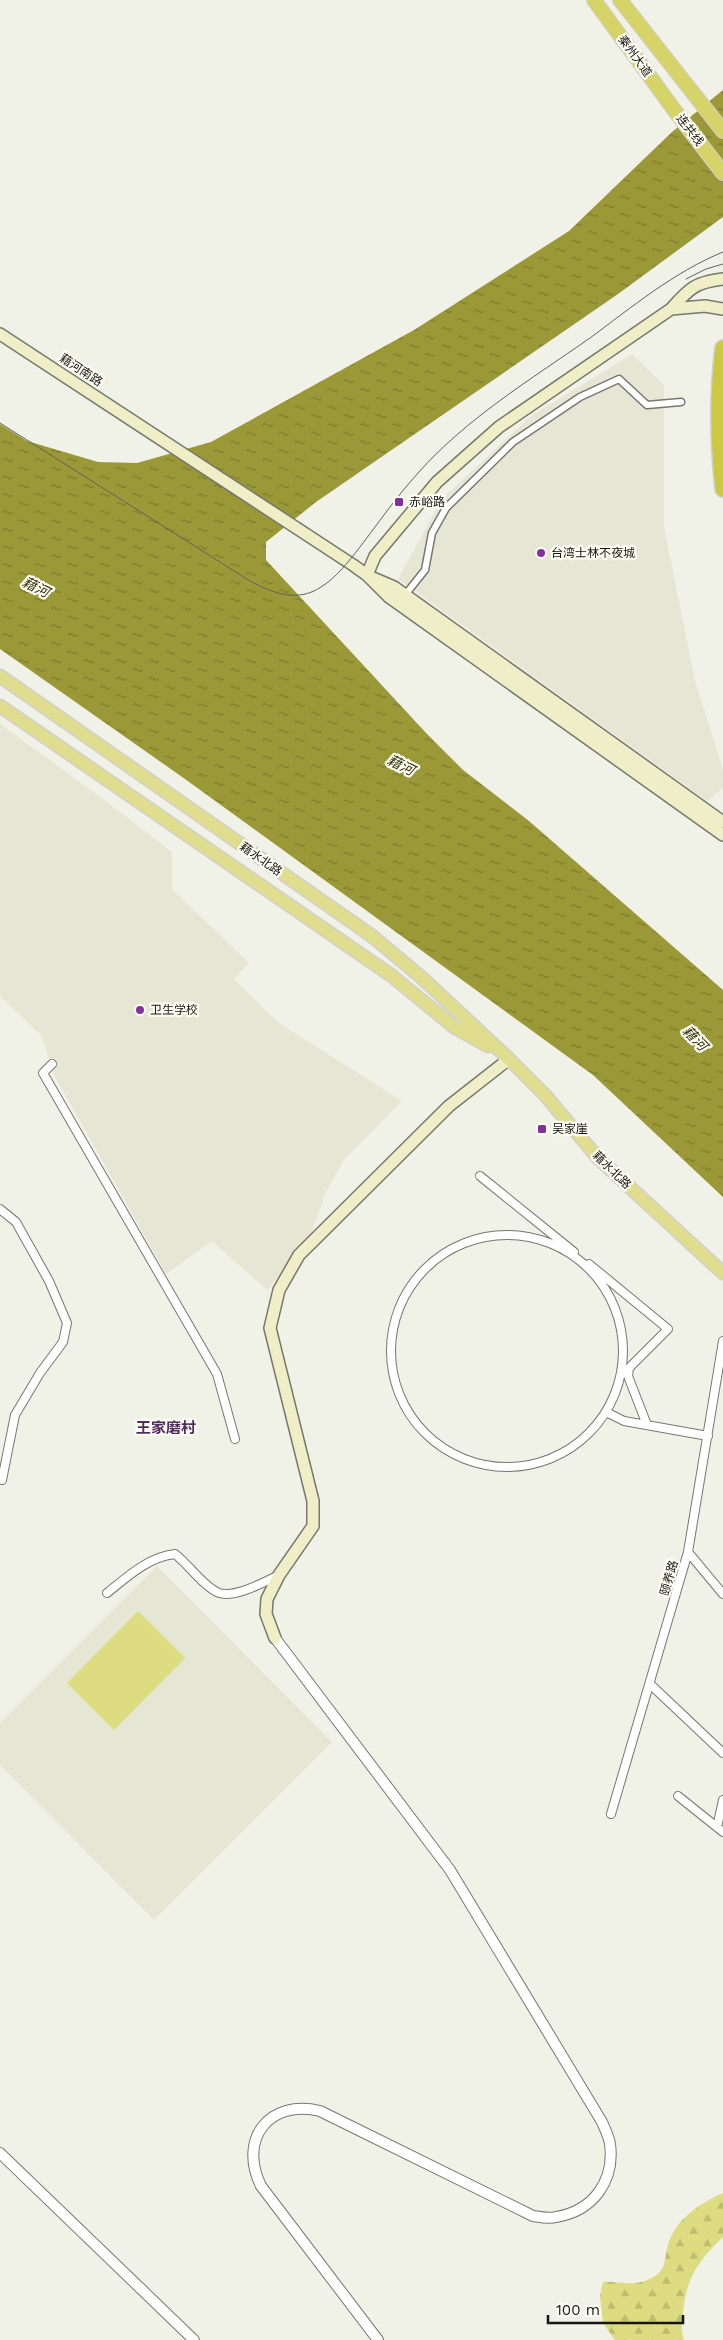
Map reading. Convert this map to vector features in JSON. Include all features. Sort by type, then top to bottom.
[{"type":"highway","name":"秦州大道","points":[[594,0],[675,111]]},
{"type":"highway","name":"秦州大道","points":[[620,0],[698,100]]},
{"type":"highway","name":"连共线","points":[[698,100],[723,131]]},
{"type":"highway","name":"连共线","points":[[675,111],[723,173]]},
{"type":"highway","points":[[723,348],[720,375],[719,448],[723,489]]},
{"type":"main road","points":[[367,575],[375,556],[437,482],[499,427],[671,309],[690,288],[702,282],[723,279]]},
{"type":"main road","points":[[671,309],[705,306],[723,309]]},
{"type":"main road","name":"藉河南路","points":[[0,334],[367,575]]},
{"type":"main road","points":[[367,575],[394,587],[723,822]]},
{"type":"main road","points":[[367,575],[389,597],[723,835]]},
{"type":"main road","name":"藉水北路","points":[[0,676],[372,936],[421,977],[509,1059],[545,1095],[598,1158],[723,1273]]},
{"type":"main road","name":"藉水北路","points":[[0,706],[392,976],[454,1027],[509,1059]]},
{"type":"main road","points":[[275,1638],[266,1614],[267,1599],[278,1575],[313,1526],[313,1501],[270,1328],[279,1290],[299,1256],[449,1106],[509,1059]]},
{"type":"street","points":[[405,595],[425,570],[432,532],[446,508],[513,442],[580,397],[619,379],[647,406],[681,402]]},
{"type":"street","points":[[52,1064],[44,1073],[217,1374],[235,1439]]},
{"type":"street","points":[[480,1176],[668,1329],[629,1368],[628,1376],[647,1425]]},
{"type":"street","points":[[0,1209],[16,1222],[49,1281],[67,1323],[63,1342],[40,1373],[15,1415],[2,1480]]},
{"type":"street","points":[[507,1235],[526,1237],[567,1252],[596,1277],[610,1298],[619,1321],[623,1346],[621,1371],[614,1395],[606,1412],[595,1427],[577,1444],[555,1457],[531,1465],[506,1468],[488,1466],[469,1461],[446,1450],[426,1435],[410,1416],[393,1375],[391,1357],[392,1332],[399,1308],[411,1285],[437,1258],[458,1245],[482,1238],[507,1235]]},
{"type":"street","name":"颐养路","points":[[611,1814],[688,1552],[723,1341]]},
{"type":"street","points":[[606,1412],[624,1421],[708,1436]]},
{"type":"street","points":[[688,1552],[723,1594]]},
{"type":"street","points":[[107,1593],[137,1569],[161,1556],[175,1554],[207,1584],[220,1593],[242,1592],[278,1575]]},
{"type":"street","points":[[275,1638],[450,1870],[602,2122],[610,2142],[612,2164],[605,2184],[593,2201],[575,2213],[554,2218],[533,2216],[320,2111],[297,2108],[274,2115],[263,2126],[255,2140],[252,2156],[254,2171],[261,2186],[378,2340]]},
{"type":"street","points":[[650,1684],[723,1753]]},
{"type":"street","points":[[678,1796],[720,1830]]},
{"type":"street","points":[[720,1830],[723,1800]]},
{"type":"street","points":[[4,2157],[194,2340]]},
{"type":"shaded area","name":"台湾士林不夜城","points":[[632,354],[664,385],[664,527],[695,681],[723,770],[723,788],[707,801],[398,579],[442,499],[531,416]]},
{"type":"shaded area","name":"卫生学校","points":[[0,724],[172,852],[172,889],[249,963],[234,979],[279,1023],[402,1101],[343,1161],[325,1194],[309,1240],[267,1290],[212,1241],[166,1274],[53,1073],[42,1036],[0,996]]},
{"type":"shaded area","points":[[157,1566],[332,1742],[154,1920],[0,1765],[0,1723]]},
{"type":"green space","points":[[138,1611],[185,1658],[114,1730],[67,1683]]},
{"type":"green space","points":[[723,2193],[723,2237],[700,2262],[690,2280],[683,2313],[682,2330],[684,2340],[615,2340],[603,2323],[600,2296],[603,2282],[634,2283],[645,2281],[659,2273],[675,2229],[693,2210]]},
{"type":"water","name":"藉河","points":[[723,90],[723,217],[618,294],[316,502],[266,542],[266,560],[427,734],[463,770],[529,821],[723,990],[723,1197],[593,1075],[185,779],[0,649],[0,424],[27,441],[98,462],[137,463],[211,442],[414,330],[569,231],[672,132]]},
{"type":"tram line","points":[[0,423],[250,581],[267,589],[285,594],[294,595],[312,592],[337,574],[418,473],[437,453],[478,417],[670,280],[723,252]]},
{"type":"tram line","points":[[686,279],[706,269],[723,264]]},
{"type":"place","name":"赤峪路","points":[[399,502]]},
{"type":"place","name":"台湾士林不夜城","points":[[541,553]]},
{"type":"place","name":"卫生学校","points":[[140,1010]]},
{"type":"place","name":"吴家崖","points":[[542,1129]]},
{"type":"district","name":"王家磨村","points":[[166,1428]]}]
